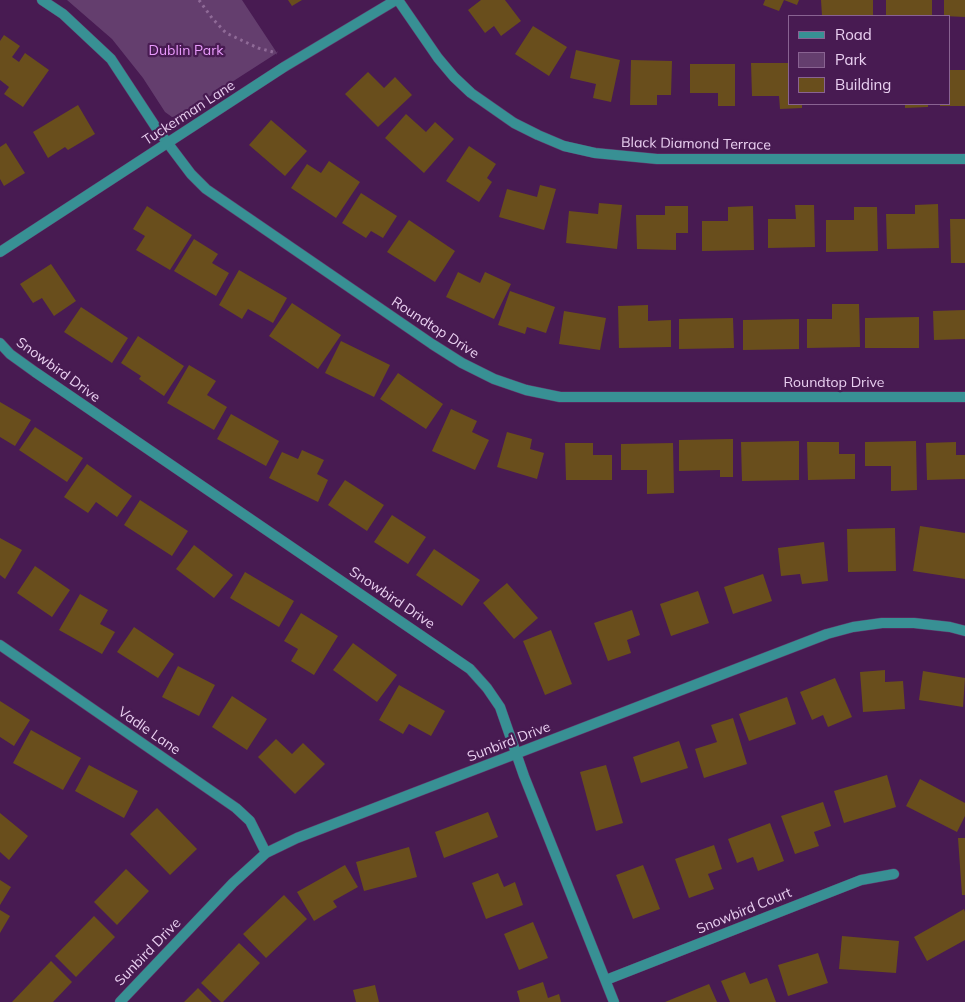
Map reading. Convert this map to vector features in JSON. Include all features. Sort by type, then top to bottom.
[{"type":"street","name":"Roundtop Drive","points":[[42,0],[68,19],[111,59],[168,143],[191,174],[206,189],[432,344],[462,363],[494,379],[526,390],[560,397],[965,397]]},
{"type":"street","name":"Tuckerman Lane","points":[[0,252],[284,67],[397,0]]},
{"type":"street","name":"Black Diamond Terrace","points":[[397,0],[438,58],[471,93],[491,109],[514,123],[564,146],[595,153],[657,159],[965,159]]},
{"type":"street","name":"Snowbird Drive","points":[[0,342],[10,354],[35,372],[470,669],[487,688],[500,707],[524,776],[614,1002]]},
{"type":"street","name":"Sunbird Drive","points":[[120,1002],[233,883],[266,853],[297,838],[827,634],[882,623],[950,627],[965,631]]},
{"type":"street","name":"Vadle Lane","points":[[0,645],[236,808],[250,821],[266,853]]},
{"type":"street","name":"Snowbird Court","points":[[606,980],[861,880],[894,874]]},
{"type":"path","points":[[199,0],[226,33],[258,48],[277,53]]},
{"type":"green space","name":"Dublin Park","points":[[67,0],[242,0],[277,53],[179,116],[172,117],[165,112],[143,78],[112,39]]},
{"type":"building","points":[[288,0],[302,0],[292,6]]},
{"type":"building","points":[[481,0],[505,0],[521,21],[501,36],[494,26],[485,33],[468,10]]},
{"type":"building","points":[[765,0],[784,0],[779,11],[763,5]]},
{"type":"building","points":[[784,0],[799,0],[797,5]]},
{"type":"building","points":[[821,0],[873,0],[873,15],[822,15]]},
{"type":"building","points":[[886,0],[932,0],[932,15],[886,15]]},
{"type":"building","points":[[944,0],[965,0],[965,17],[944,15]]},
{"type":"building","points":[[533,26],[567,47],[549,76],[515,54]]},
{"type":"building","points":[[4,35],[20,46],[12,57],[19,62],[25,53],[49,70],[23,107],[4,94],[9,87],[0,80],[0,41]]},
{"type":"building","points":[[576,50],[620,60],[611,102],[593,98],[596,84],[570,78]]},
{"type":"building","points":[[631,60],[672,61],[671,95],[657,95],[657,105],[630,105]]},
{"type":"building","points":[[751,63],[788,63],[788,105],[802,105],[802,108],[780,109],[779,96],[752,96]]},
{"type":"building","points":[[690,64],[735,64],[735,106],[718,106],[718,93],[690,93]]},
{"type":"building","points":[[950,70],[965,70],[965,106],[940,106],[950,105]]},
{"type":"building","points":[[368,72],[384,88],[395,77],[412,95],[378,127],[345,94]]},
{"type":"building","points":[[78,105],[95,134],[68,150],[65,147],[48,158],[33,132]]},
{"type":"building","points":[[905,105],[928,105],[928,107],[905,108]]},
{"type":"building","points":[[406,114],[426,132],[435,122],[454,139],[424,173],[385,138]]},
{"type":"building","points":[[271,120],[307,151],[285,176],[249,145]]},
{"type":"building","points":[[6,143],[25,173],[4,186],[0,179],[0,147]]},
{"type":"building","points":[[469,146],[496,164],[487,178],[492,182],[479,202],[446,181]]},
{"type":"building","points":[[329,161],[360,182],[336,218],[291,188],[307,164],[321,173]]},
{"type":"building","points":[[540,185],[556,189],[544,230],[499,217],[507,189],[537,197]]},
{"type":"building","points":[[361,193],[397,216],[383,238],[371,231],[366,238],[342,223]]},
{"type":"building","points":[[599,203],[622,205],[617,249],[566,243],[569,211],[598,214]]},
{"type":"building","points":[[938,204],[939,248],[887,249],[886,214],[915,214],[915,205]]},
{"type":"building","points":[[795,205],[814,205],[815,247],[768,248],[768,219],[796,219]]},
{"type":"building","points":[[147,206],[192,235],[170,270],[136,250],[145,236],[133,229]]},
{"type":"building","points":[[665,206],[688,206],[688,233],[676,233],[676,250],[637,249],[636,215],[665,215]]},
{"type":"building","points":[[753,206],[754,250],[702,251],[702,221],[728,221],[728,207]]},
{"type":"building","points":[[854,207],[877,207],[878,251],[826,252],[826,220],[854,220]]},
{"type":"building","points":[[950,219],[965,219],[965,263],[951,263]]},
{"type":"building","points":[[409,220],[455,251],[435,282],[387,252]]},
{"type":"building","points":[[194,239],[218,254],[212,263],[229,273],[216,296],[174,271]]},
{"type":"building","points":[[51,264],[76,301],[54,316],[42,298],[33,303],[20,284]]},
{"type":"building","points":[[239,270],[287,298],[273,323],[248,309],[242,319],[219,305]]},
{"type":"building","points":[[458,272],[480,283],[485,272],[511,284],[494,319],[446,297]]},
{"type":"building","points":[[510,291],[555,307],[546,333],[527,327],[525,334],[498,325]]},
{"type":"building","points":[[292,303],[341,335],[318,369],[269,336]]},
{"type":"building","points":[[832,304],[859,304],[860,347],[807,348],[807,319],[832,319]]},
{"type":"building","points":[[648,305],[648,321],[671,320],[671,347],[619,348],[618,306]]},
{"type":"building","points":[[81,307],[128,338],[112,363],[64,332]]},
{"type":"building","points":[[965,310],[965,339],[934,340],[933,311]]},
{"type":"building","points":[[564,311],[606,318],[600,350],[559,344]]},
{"type":"building","points":[[919,317],[919,348],[865,348],[865,318]]},
{"type":"building","points":[[733,318],[734,348],[679,349],[679,319]]},
{"type":"building","points":[[799,319],[799,349],[743,350],[743,320]]},
{"type":"building","points":[[138,336],[184,366],[164,396],[139,379],[141,376],[121,363]]},
{"type":"building","points":[[341,341],[390,365],[374,397],[325,373]]},
{"type":"building","points":[[189,365],[216,381],[207,395],[227,407],[214,430],[167,403]]},
{"type":"building","points":[[398,373],[443,404],[426,429],[380,399]]},
{"type":"building","points":[[0,402],[31,420],[15,446],[0,437]]},
{"type":"building","points":[[451,409],[477,421],[472,432],[489,440],[475,470],[432,451]]},
{"type":"building","points":[[231,414],[279,441],[266,466],[217,439]]},
{"type":"building","points":[[35,427],[83,458],[67,482],[19,450]]},
{"type":"building","points":[[507,432],[532,439],[530,449],[544,453],[537,479],[497,467]]},
{"type":"building","points":[[733,439],[733,477],[720,477],[720,470],[679,471],[679,440]]},
{"type":"building","points":[[799,441],[799,480],[742,481],[741,442]]},
{"type":"building","points":[[916,441],[917,490],[891,491],[891,466],[865,466],[865,442]]},
{"type":"building","points":[[807,442],[839,442],[839,454],[855,454],[855,479],[808,480]]},
{"type":"building","points":[[956,442],[956,455],[965,455],[965,479],[927,480],[926,443]]},
{"type":"building","points":[[565,443],[593,443],[593,455],[612,455],[612,480],[566,480]]},
{"type":"building","points":[[673,443],[674,493],[647,494],[647,470],[621,470],[621,444]]},
{"type":"building","points":[[302,450],[324,460],[317,474],[328,480],[318,502],[269,478],[282,452],[298,459]]},
{"type":"building","points":[[87,464],[132,496],[117,517],[96,502],[88,513],[64,497]]},
{"type":"building","points":[[345,480],[384,505],[367,531],[328,505]]},
{"type":"building","points":[[140,500],[188,531],[172,556],[124,525]]},
{"type":"building","points":[[392,515],[426,537],[408,564],[374,542]]},
{"type":"building","points":[[920,526],[965,533],[965,579],[913,571]]},
{"type":"building","points":[[895,528],[896,571],[848,572],[847,529]]},
{"type":"building","points":[[0,538],[22,550],[5,579],[0,575]]},
{"type":"building","points":[[824,542],[828,581],[802,584],[800,574],[781,576],[778,548]]},
{"type":"building","points":[[194,545],[233,575],[214,598],[176,569]]},
{"type":"building","points":[[434,549],[480,580],[462,606],[416,575]]},
{"type":"building","points":[[35,566],[70,590],[52,617],[17,593]]},
{"type":"building","points":[[245,572],[294,601],[279,627],[230,598]]},
{"type":"building","points":[[763,574],[772,601],[733,614],[724,587]]},
{"type":"building","points":[[507,583],[538,618],[514,639],[483,603]]},
{"type":"building","points":[[698,591],[709,623],[671,636],[660,604]]},
{"type":"building","points":[[80,594],[108,610],[100,624],[115,632],[102,654],[59,630]]},
{"type":"building","points":[[632,610],[640,635],[627,640],[631,653],[608,661],[594,623]]},
{"type":"building","points":[[301,613],[338,636],[314,675],[291,661],[298,649],[284,641]]},
{"type":"building","points":[[134,627],[174,654],[158,678],[117,652]]},
{"type":"building","points":[[551,630],[572,684],[545,695],[523,641]]},
{"type":"building","points":[[353,643],[397,675],[377,702],[333,670]]},
{"type":"building","points":[[178,666],[215,685],[199,716],[162,697]]},
{"type":"building","points":[[885,670],[885,682],[903,681],[905,709],[863,712],[860,672]]},
{"type":"building","points":[[923,671],[965,678],[963,707],[919,700]]},
{"type":"building","points":[[835,678],[852,717],[828,727],[823,715],[812,720],[800,692]]},
{"type":"building","points":[[399,685],[445,711],[431,736],[409,724],[403,734],[379,720]]},
{"type":"building","points":[[232,696],[267,719],[247,750],[212,727]]},
{"type":"building","points":[[787,697],[796,724],[749,741],[739,714]]},
{"type":"building","points":[[0,701],[30,720],[14,746],[0,737]]},
{"type":"building","points":[[733,718],[747,764],[704,778],[695,749],[717,742],[711,725]]},
{"type":"building","points":[[31,730],[81,758],[63,790],[13,763]]},
{"type":"building","points":[[276,739],[292,754],[303,743],[325,764],[295,794],[258,757]]},
{"type":"building","points":[[679,741],[688,768],[641,783],[633,757]]},
{"type":"building","points":[[89,765],[138,791],[124,818],[75,791]]},
{"type":"building","points":[[606,765],[623,823],[596,831],[580,772]]},
{"type":"building","points":[[887,775],[896,807],[844,823],[834,791]]},
{"type":"building","points":[[920,779],[965,803],[965,816],[957,832],[906,806]]},
{"type":"building","points":[[823,802],[831,826],[814,832],[819,846],[795,854],[781,816]]},
{"type":"building","points":[[157,808],[197,849],[170,875],[130,834]]},
{"type":"building","points":[[488,812],[498,837],[444,858],[435,832]]},
{"type":"building","points":[[0,813],[28,836],[9,860],[0,852]]},
{"type":"building","points":[[770,823],[784,861],[758,871],[753,857],[737,863],[728,839]]},
{"type":"building","points":[[958,838],[965,838],[965,895],[962,895]]},
{"type":"building","points":[[714,845],[722,869],[708,874],[714,889],[689,898],[675,859]]},
{"type":"building","points":[[409,847],[417,877],[364,891],[356,862]]},
{"type":"building","points":[[345,865],[358,887],[333,901],[337,907],[314,921],[297,892]]},
{"type":"building","points":[[643,865],[660,909],[633,919],[616,875]]},
{"type":"building","points":[[126,869],[149,891],[117,925],[94,902]]},
{"type":"building","points":[[498,873],[504,887],[515,882],[523,905],[486,919],[472,883]]},
{"type":"building","points":[[0,880],[11,887],[0,905]]},
{"type":"building","points":[[284,895],[307,919],[266,958],[243,934]]},
{"type":"building","points":[[964,909],[965,940],[927,961],[914,937]]},
{"type":"building","points":[[0,910],[10,916],[0,933]]},
{"type":"building","points":[[94,916],[115,937],[76,977],[55,956]]},
{"type":"building","points":[[533,922],[548,958],[519,970],[504,934]]},
{"type":"building","points":[[842,936],[899,941],[896,973],[839,969]]},
{"type":"building","points":[[239,943],[260,963],[221,1002],[201,983]]},
{"type":"building","points":[[818,953],[828,983],[788,996],[778,965]]},
{"type":"building","points":[[51,961],[72,982],[53,1002],[12,1002]]},
{"type":"building","points":[[745,972],[750,984],[767,978],[776,1002],[730,1002],[721,981]]},
{"type":"building","points":[[543,982],[548,998],[559,994],[561,1002],[520,1002],[517,991]]},
{"type":"building","points":[[709,984],[717,1002],[665,1002]]},
{"type":"building","points":[[375,985],[379,1002],[356,1002],[353,990]]},
{"type":"building","points":[[198,988],[212,1002],[184,1002]]}]
